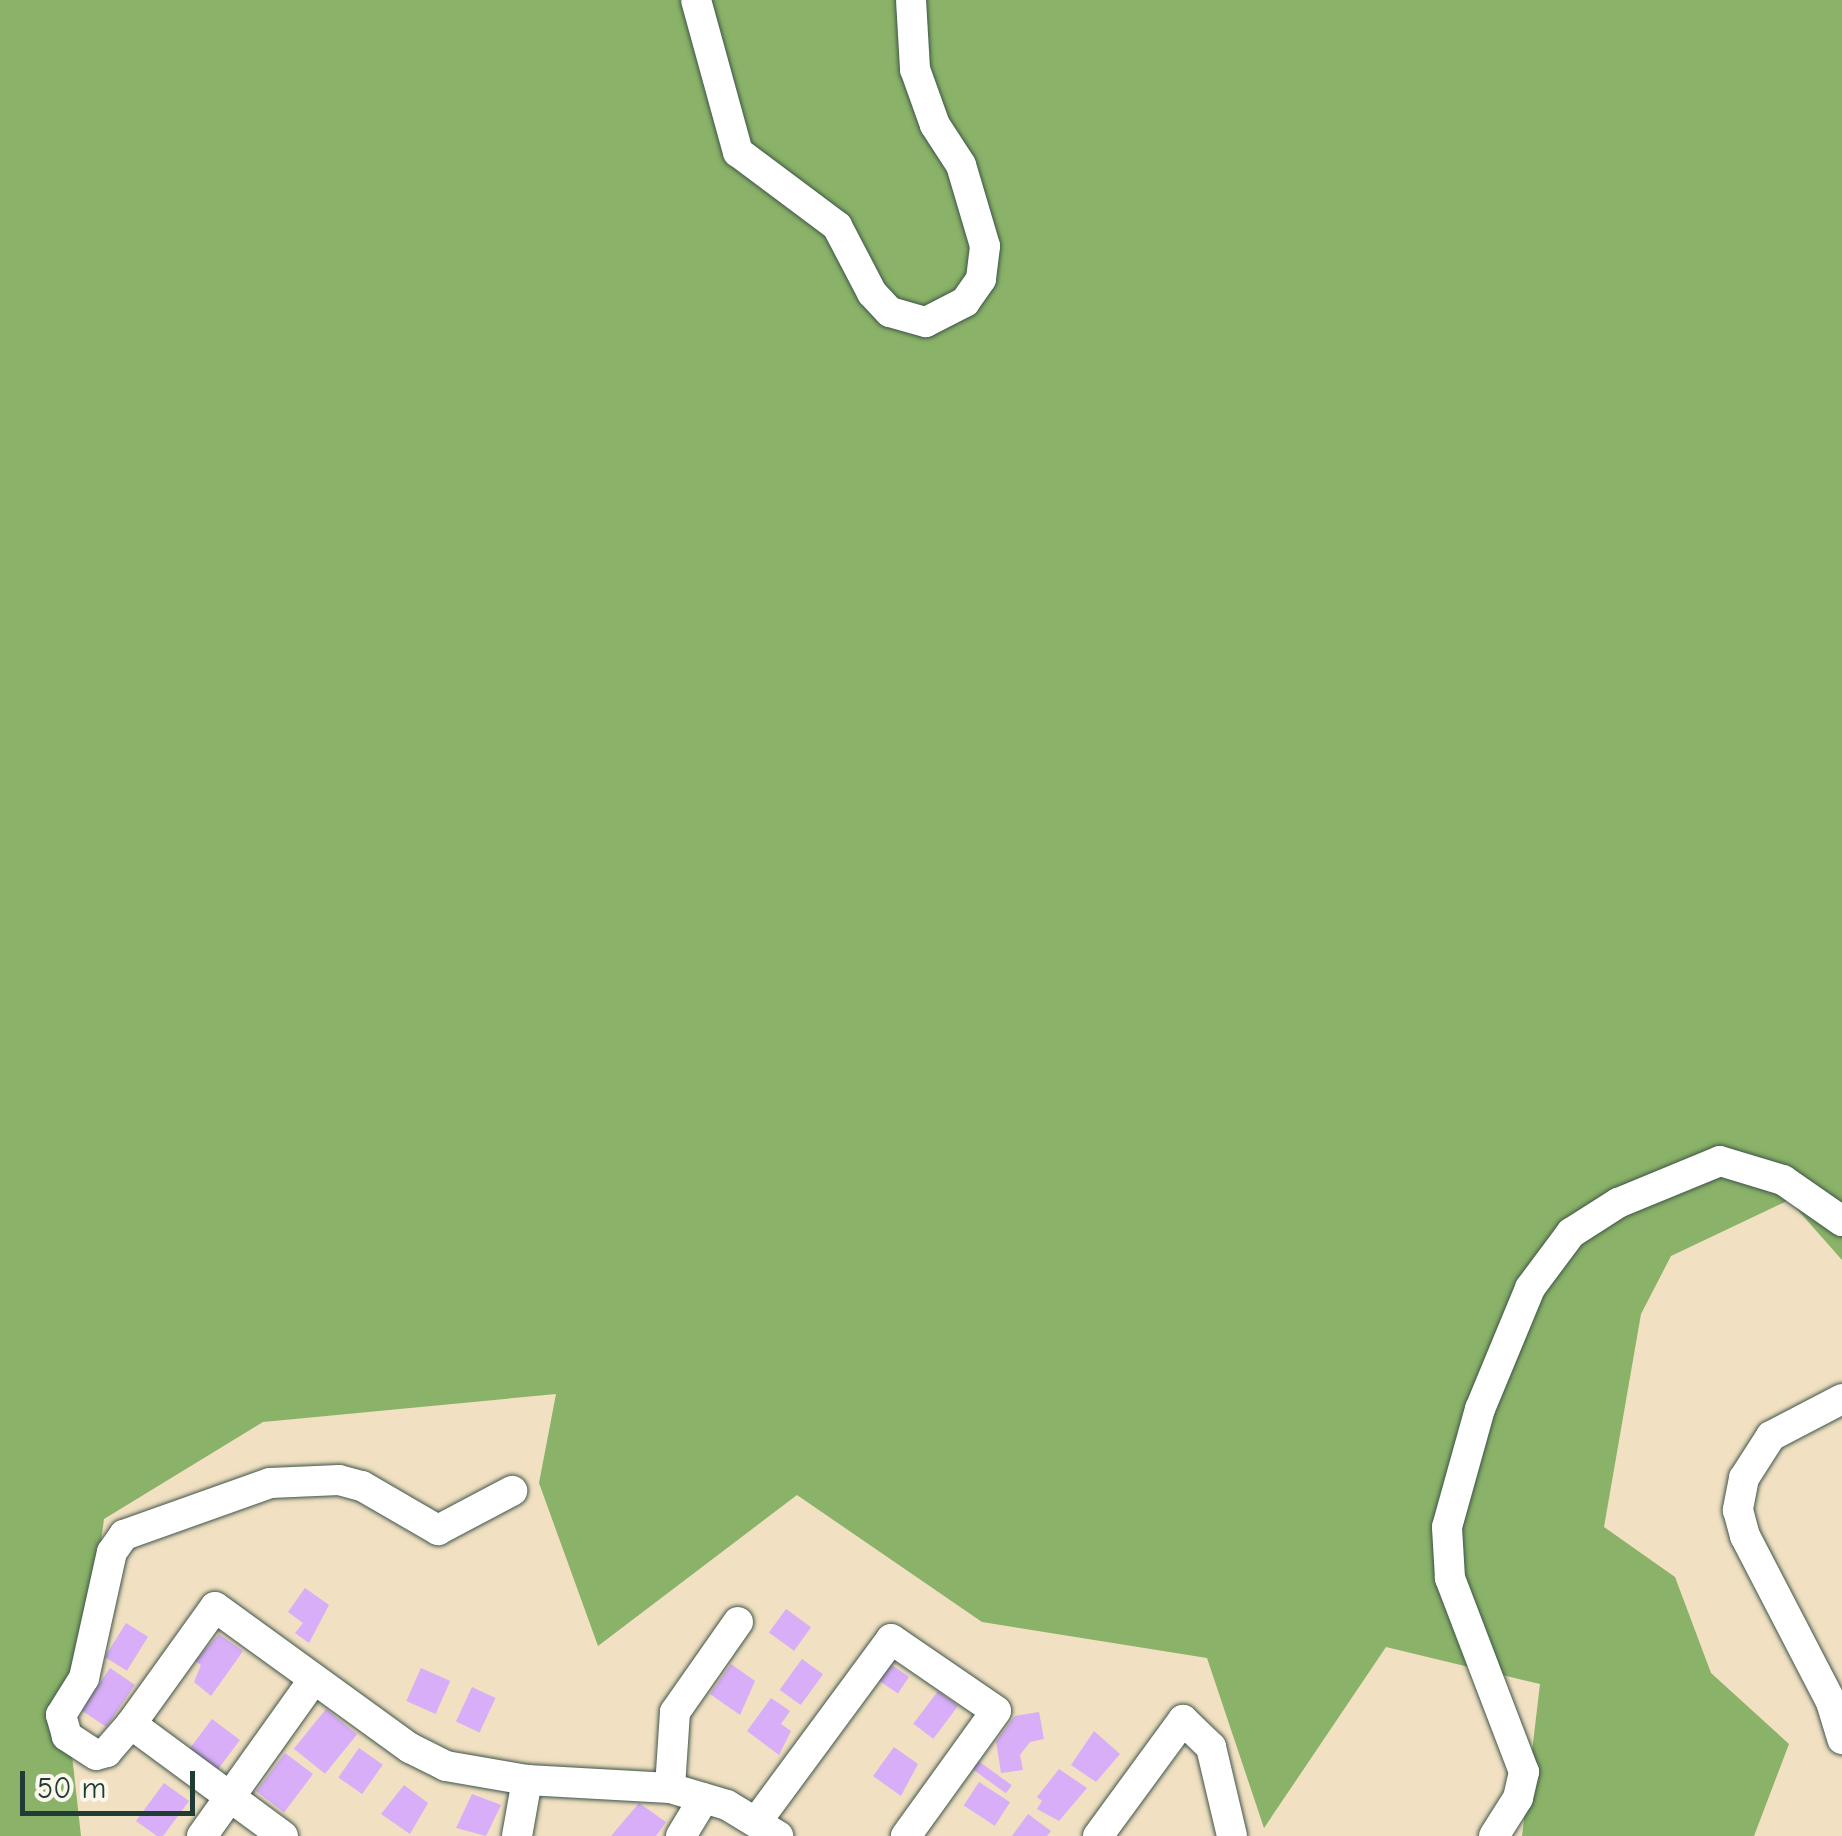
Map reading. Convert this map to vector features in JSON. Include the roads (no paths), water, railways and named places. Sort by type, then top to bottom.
[{"type":"street","points":[[696,0],[738,152],[837,226],[872,293],[890,312],[926,322],[965,302],[981,280],[985,246],[961,165],[936,125],[916,69],[911,0]]},
{"type":"street","points":[[1494,1836],[1518,1798],[1524,1772],[1450,1578],[1447,1527],[1480,1409],[1530,1288],[1570,1233],[1618,1202],[1720,1161],[1783,1180],[1842,1221]]},
{"type":"street","points":[[1842,1399],[1771,1436],[1744,1478],[1738,1510],[1745,1536],[1831,1702],[1842,1740]]},
{"type":"street","points":[[512,1491],[438,1530],[362,1486],[340,1480],[270,1483],[124,1534],[112,1552],[84,1678],[61,1714],[67,1736],[96,1755],[107,1752],[214,1607],[428,1758],[527,1780],[670,1788],[704,1798],[768,1828],[890,1639],[996,1711],[906,1836]]},
{"type":"street","points":[[670,1788],[675,1712],[738,1622]]},
{"type":"street","points":[[202,1836],[314,1679]]},
{"type":"street","points":[[1098,1836],[1183,1720],[1211,1747],[1232,1836]]},
{"type":"street","points":[[130,1724],[283,1836]]},
{"type":"street","points":[[516,1836],[527,1780]]},
{"type":"street","points":[[681,1836],[704,1798]]}]
